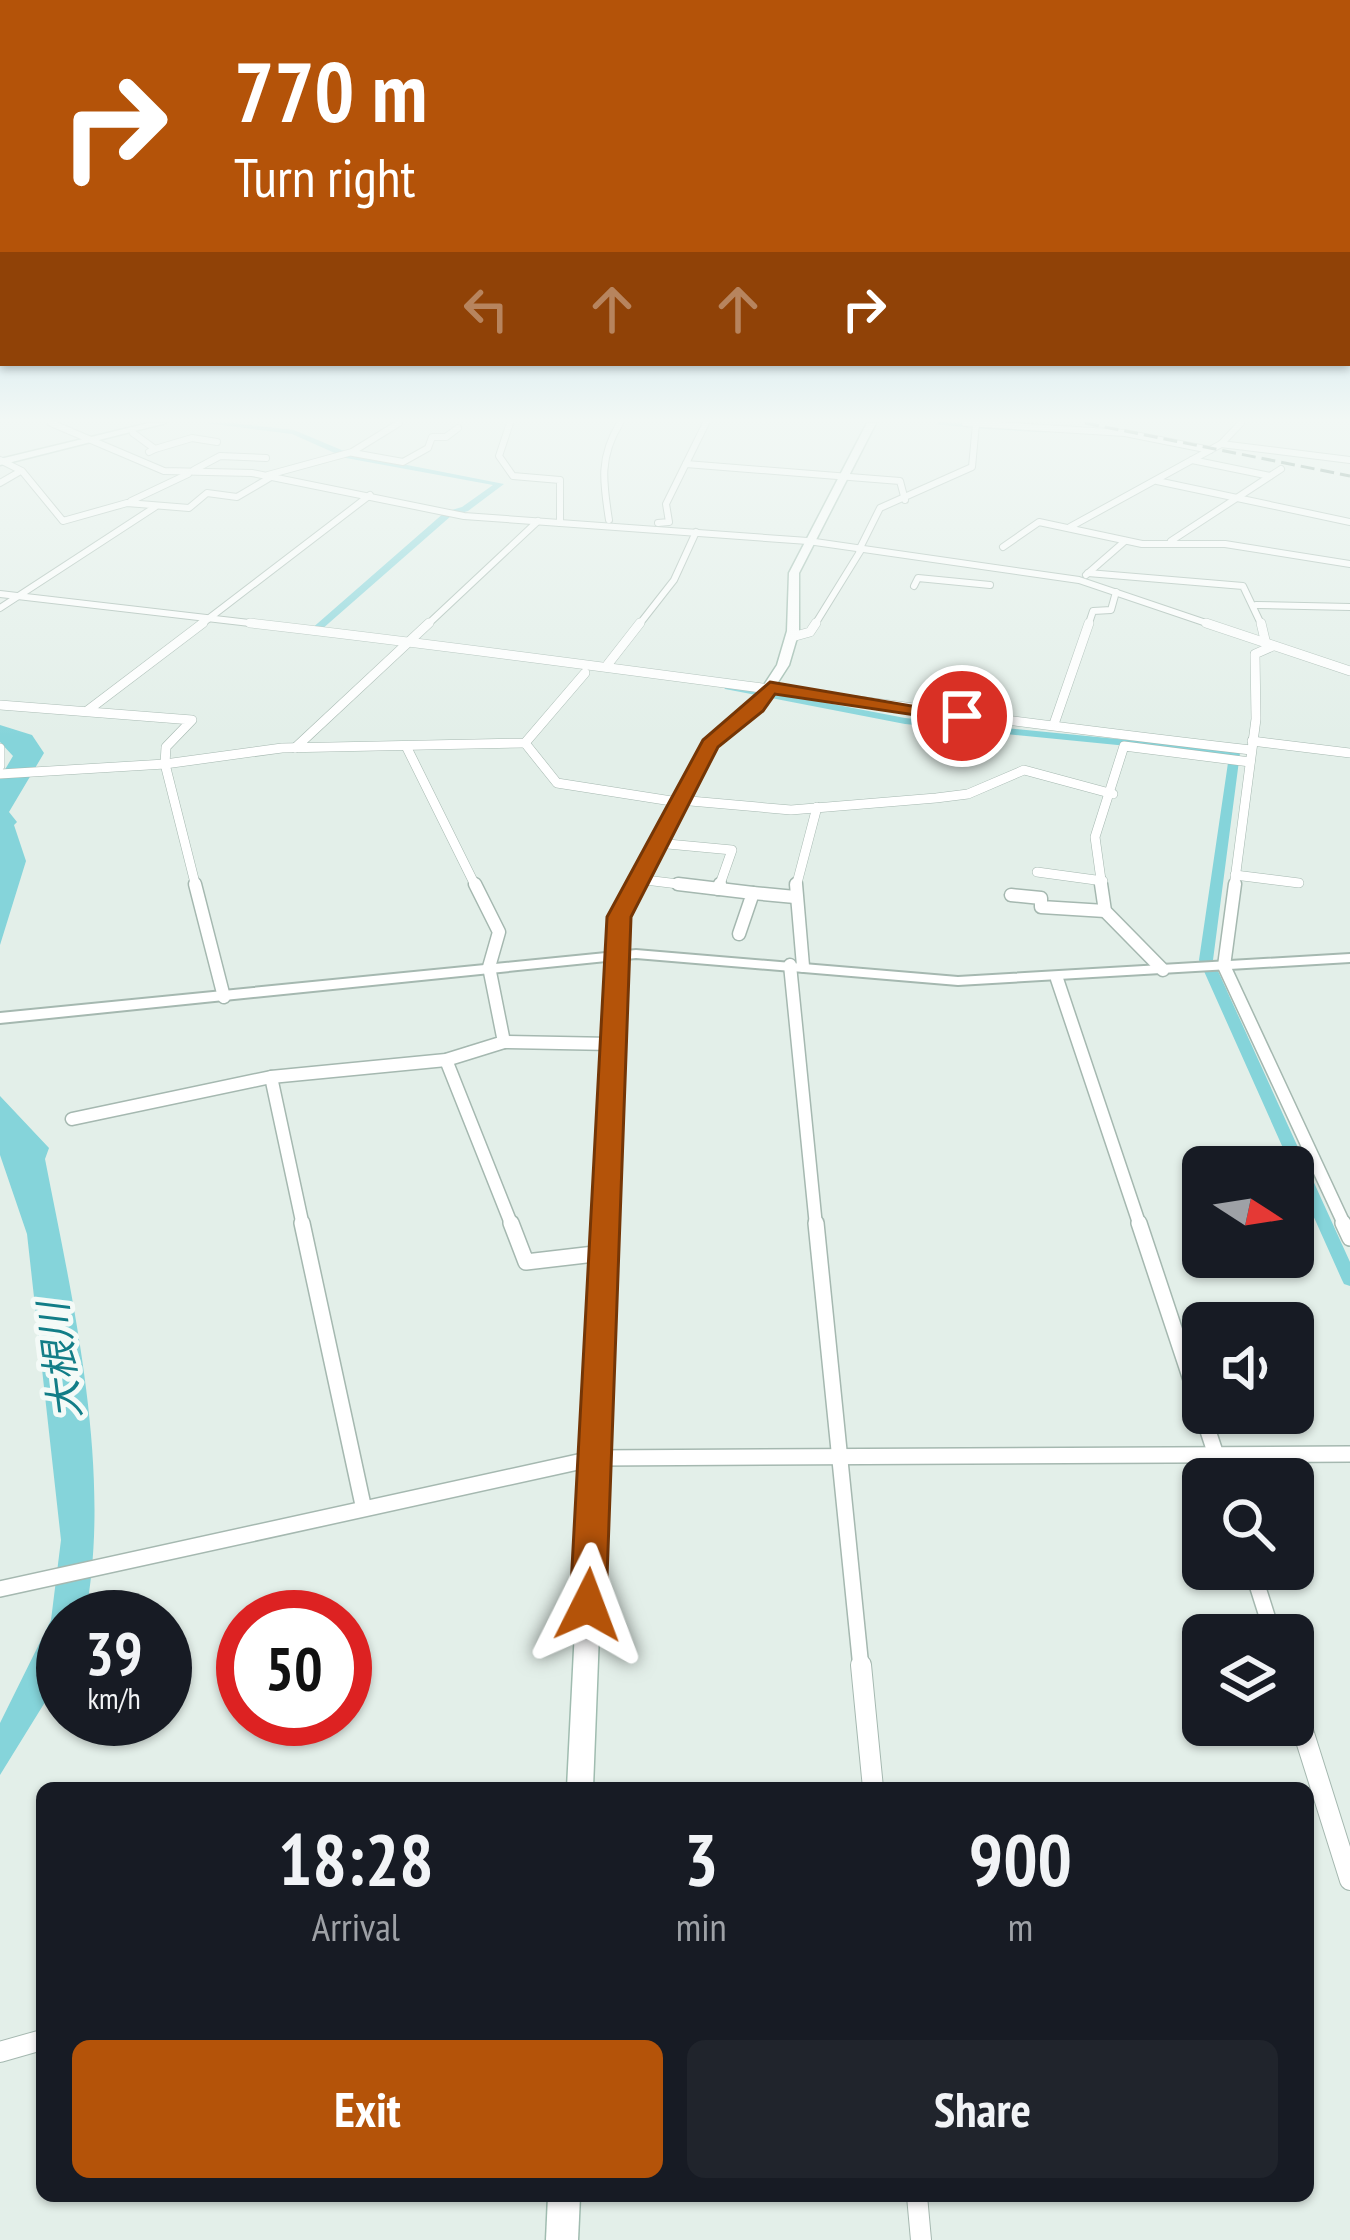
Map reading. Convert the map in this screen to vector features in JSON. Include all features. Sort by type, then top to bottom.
[{"type":"main road","points":[[580,1782],[619,917],[710,744],[767,691],[792,637],[794,573],[815,528]]},
{"type":"main road","points":[[562,2240],[564,2202]]},
{"type":"street","points":[[0,608],[123,528]]},
{"type":"street","points":[[87,711],[328,528]]},
{"type":"street","points":[[295,748],[531,528]]},
{"type":"street","points":[[645,528],[808,541],[1079,580],[1350,671]]},
{"type":"street","points":[[792,637],[810,632],[871,528]]},
{"type":"street","points":[[1003,547],[1031,528]]},
{"type":"street","points":[[1069,528],[1125,541],[1218,544],[1350,564]]},
{"type":"street","points":[[1167,544],[1192,528]]},
{"type":"street","points":[[608,664],[674,580],[695,532]]},
{"type":"street","points":[[1079,580],[1125,541]]},
{"type":"street","points":[[1218,544],[1224,555]]},
{"type":"street","points":[[914,586],[918,578],[988,590],[998,566]]},
{"type":"street","points":[[1088,573],[1243,586],[1256,605],[1270,645]]},
{"type":"street","points":[[1054,724],[1093,611],[1111,610],[1116,592]]},
{"type":"street","points":[[0,594],[608,664],[916,712],[1054,724],[1251,751]]},
{"type":"street","points":[[1256,605],[1350,607]]},
{"type":"street","points":[[1270,645],[1255,654],[1251,751],[1222,966],[1350,1238]]},
{"type":"street","points":[[0,748],[0,770],[40,773],[295,748],[525,743],[585,674]]},
{"type":"street","points":[[0,705],[192,720],[166,747],[165,764],[224,997]]},
{"type":"street","points":[[525,743],[557,783],[679,801],[791,810],[968,794],[1024,770],[1113,794]]},
{"type":"street","points":[[406,746],[499,932],[489,967],[504,1042]]},
{"type":"street","points":[[1163,970],[1105,911],[1095,837],[1113,794],[1124,746],[1350,753]]},
{"type":"street","points":[[817,807],[797,867],[795,897],[804,934],[796,966],[872,1782]]},
{"type":"street","points":[[657,843],[732,850],[718,889]]},
{"type":"street","points":[[1037,872],[1102,881]]},
{"type":"street","points":[[1235,874],[1299,883]]},
{"type":"street","points":[[637,878],[795,897]]},
{"type":"street","points":[[739,934],[753,893]]},
{"type":"street","points":[[1011,895],[1041,898],[1041,907],[1105,911]]},
{"type":"street","points":[[0,1018],[616,956],[958,981],[1057,979],[1350,958]]},
{"type":"street","points":[[1057,979],[1217,1458]]},
{"type":"street","points":[[72,1119],[271,1078],[446,1060],[504,1042],[612,1044]]},
{"type":"street","points":[[446,1060],[526,1262],[536,1265],[603,1253]]},
{"type":"street","points":[[271,1078],[363,1505]]},
{"type":"street","points":[[0,1589],[117,1567],[363,1505],[596,1458],[1350,1454]]},
{"type":"street","points":[[1308,1746],[1350,1880]]},
{"type":"street","points":[[0,2052],[36,2042]]},
{"type":"street","points":[[917,2202],[921,2240]]},
{"type":"water","points":[[0,725],[32,735],[44,753],[9,812],[17,822],[26,861],[0,945],[0,778],[13,756],[0,742]]},
{"type":"water","name":"大根川","points":[[0,1096],[49,1148],[45,1159],[67,1271],[92,1447],[88,1590],[55,1590],[61,1540],[27,1234],[0,1155]]},
{"type":"water","name":"大根川","points":[[36,1650],[36,1717],[0,1775],[0,1723]]},
{"type":"waterway","points":[[324,633],[313,632],[433,528]]},
{"type":"waterway","points":[[729,687],[905,721],[1235,753],[1206,960],[1350,1280]]},
{"type":"route","points":[[588,1605],[619,917],[702,756],[770,688],[962,716]]}]
